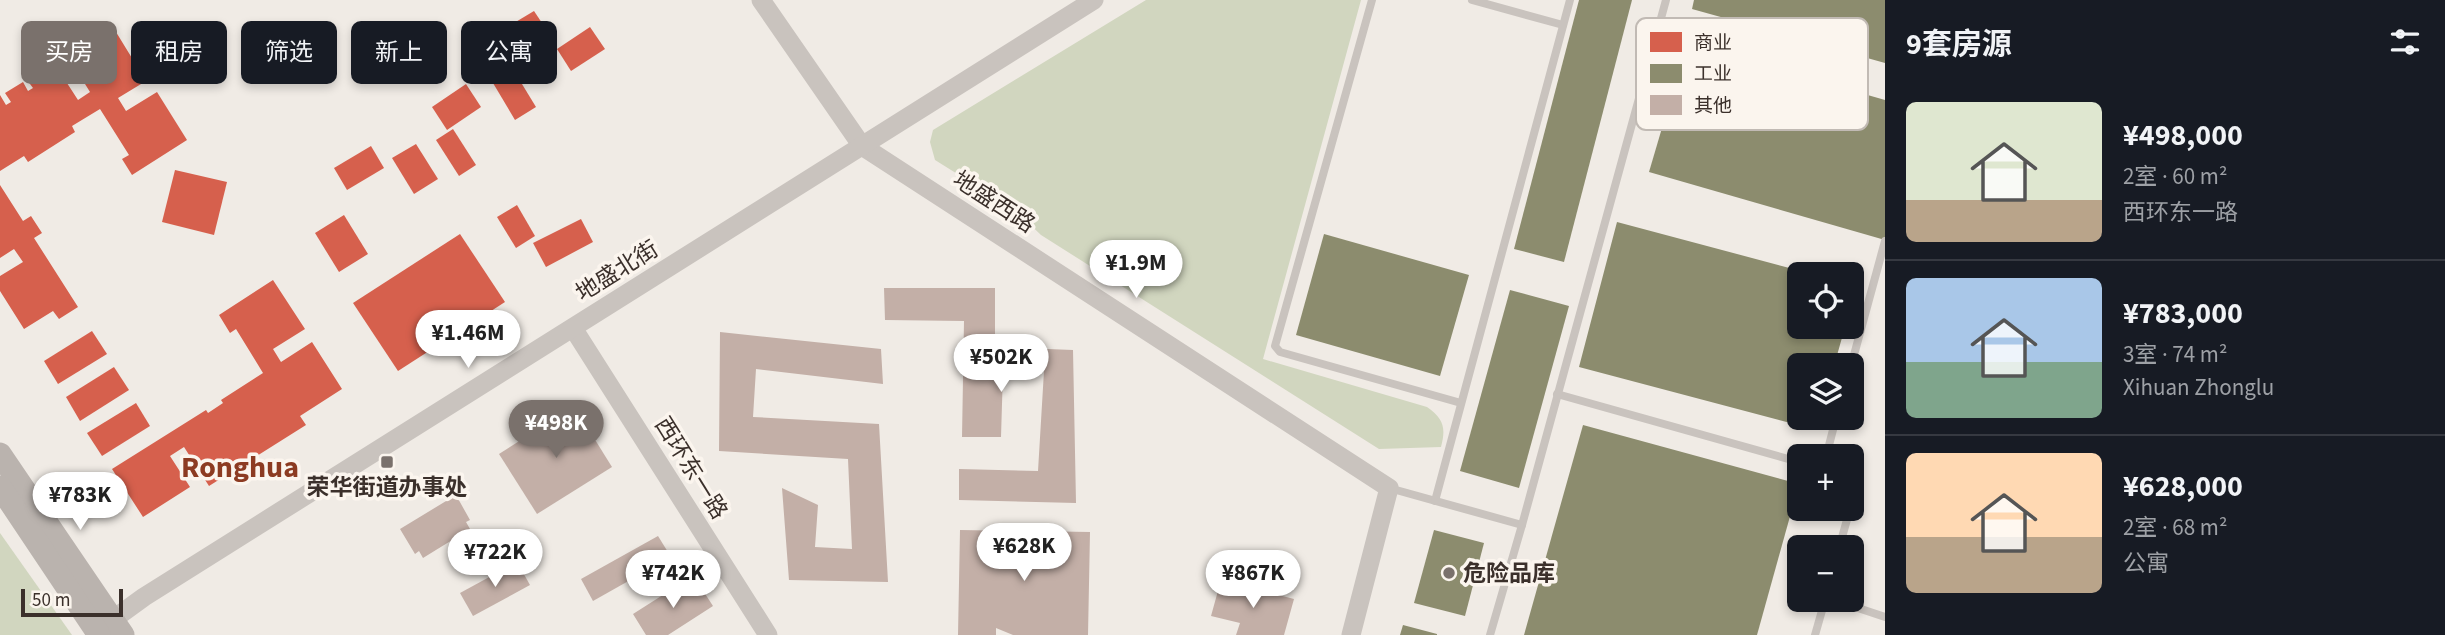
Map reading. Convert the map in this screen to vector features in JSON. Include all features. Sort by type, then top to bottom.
[{"type":"main road","points":[[0,454],[108,631]]},
{"type":"main road","points":[[0,488],[108,631]]},
{"type":"street","name":"地盛西路","points":[[761,0],[862,146],[1389,488]]},
{"type":"street","name":"地盛北街","points":[[108,631],[144,597],[1094,0]]},
{"type":"street","name":"西环东一路","points":[[573,328],[768,635]]},
{"type":"street","points":[[1351,635],[1389,488]]},
{"type":"lane","points":[[1372,0],[1275,346],[1280,352],[1461,403]]},
{"type":"lane","points":[[1472,0],[1563,25]]},
{"type":"lane","points":[[1435,500],[1570,0]]},
{"type":"lane","points":[[1661,18],[1666,0]]},
{"type":"lane","points":[[1490,635],[1636,108]]},
{"type":"lane","points":[[1855,353],[1885,241]]},
{"type":"lane","points":[[1557,394],[1787,459]]},
{"type":"lane","points":[[1389,488],[1522,525]]},
{"type":"lane","points":[[1864,610],[1885,617]]},
{"type":"lane","points":[[1815,635],[1822,612]]},
{"type":"green space","points":[[1146,0],[1361,0],[1263,359],[1427,407],[1442,424],[1441,447],[1379,449],[1041,235],[1015,210],[935,160],[930,142],[933,130]]},
{"type":"green space","points":[[0,533],[72,635],[0,635]]},
{"type":"building: 商业","points":[[534,11],[541,21],[517,21]]},
{"type":"building: 商业","points":[[590,27],[605,49],[571,71],[557,49]]},
{"type":"building: 商业","points":[[117,34],[131,56],[131,84],[141,84],[118,98],[126,111],[157,92],[187,140],[132,175],[122,159],[129,155],[100,109],[72,126],[75,132],[28,162],[24,156],[0,171],[0,95],[6,105],[11,102],[5,93],[21,83],[28,91],[33,88],[30,84],[68,84],[78,100],[90,92],[85,84],[117,84]]},
{"type":"building: 商业","points":[[466,84],[481,107],[447,130],[432,107]]},
{"type":"building: 商业","points":[[494,84],[522,84],[536,107],[515,120]]},
{"type":"building: 商业","points":[[453,129],[476,165],[459,176],[436,140]]},
{"type":"building: 商业","points":[[416,144],[438,179],[414,194],[392,158]]},
{"type":"building: 商业","points":[[371,146],[384,168],[347,190],[334,168]]},
{"type":"building: 商业","points":[[175,170],[227,182],[214,235],[162,222]]},
{"type":"building: 商业","points":[[0,185],[23,221],[31,216],[42,233],[34,238],[78,307],[59,319],[53,311],[24,329],[0,291],[0,276],[23,262],[14,249],[0,258]]},
{"type":"building: 商业","points":[[517,205],[535,236],[516,248],[497,217]]},
{"type":"building: 商业","points":[[344,215],[368,254],[339,272],[315,233]]},
{"type":"building: 商业","points":[[581,219],[593,242],[546,267],[533,243]]},
{"type":"building: 商业","points":[[460,234],[505,302],[398,371],[353,303]]},
{"type":"building: 商业","points":[[273,280],[305,329],[273,349],[281,362],[312,342],[342,389],[300,416],[306,425],[209,486],[184,447],[170,456],[190,487],[143,517],[112,469],[206,410],[208,413],[223,403],[221,400],[263,373],[236,329],[230,333],[219,315]]},
{"type":"building: 商业","points":[[92,331],[107,354],[58,384],[44,361]]},
{"type":"building: 商业","points":[[114,367],[129,390],[80,421],[66,397]]},
{"type":"building: 商业","points":[[136,403],[150,426],[102,456],[87,433]]},
{"type":"building: 工业","points":[[1579,0],[1632,0],[1564,262],[1514,249]]},
{"type":"building: 工业","points":[[1694,0],[1885,0],[1885,63],[1868,58],[1868,18],[1724,18],[1692,9]]},
{"type":"building: 工业","points":[[1868,95],[1885,100],[1885,240],[1649,172],[1661,130],[1868,130]]},
{"type":"building: 工业","points":[[1617,222],[1787,267],[1787,339],[1842,339],[1838,353],[1787,353],[1787,422],[1579,367]]},
{"type":"building: 工业","points":[[1324,234],[1469,275],[1440,376],[1296,335]]},
{"type":"building: 工业","points":[[1510,290],[1569,306],[1519,488],[1460,471]]},
{"type":"building: 工业","points":[[1583,425],[1787,481],[1789,521],[1757,635],[1524,635]]},
{"type":"building: 工业","name":"危险品库","points":[[1434,530],[1484,543],[1465,616],[1414,603]]},
{"type":"building: 工业","points":[[1403,625],[1437,634],[1437,635],[1400,635]]},
{"type":"building: 其他","points":[[884,288],[995,288],[995,347],[1073,350],[1076,503],[959,500],[959,469],[1038,471],[1044,371],[1003,371],[1001,437],[962,437],[964,321],[885,320]]},
{"type":"building: 其他","points":[[720,332],[881,349],[883,384],[756,369],[753,417],[879,424],[888,582],[789,580],[782,488],[818,505],[815,547],[852,549],[848,459],[719,451]]},
{"type":"building: 其他","points":[[574,406],[612,467],[537,514],[499,454]]},
{"type":"building: 其他","points":[[456,495],[470,520],[466,522],[470,529],[423,558],[419,551],[415,554],[400,529]]},
{"type":"building: 其他","points":[[960,530],[1090,532],[1088,635],[1013,635],[996,628],[996,635],[958,635]]},
{"type":"building: 其他","points":[[658,536],[671,557],[593,601],[581,579]]},
{"type":"building: 其他","points":[[517,562],[530,585],[473,616],[460,593]]},
{"type":"building: 其他","points":[[688,579],[695,590],[700,586],[713,606],[668,635],[646,635],[633,614]]},
{"type":"building: 其他","points":[[1221,580],[1294,599],[1284,635],[1236,635],[1240,623],[1211,616]]},
{"type":"place","name":"荣华街道办事处","points":[[387,462]]},
{"type":"place","name":"危险品库","points":[[1449,573]]},
{"type":"district","name":"Ronghua","points":[[240,467]]}]
